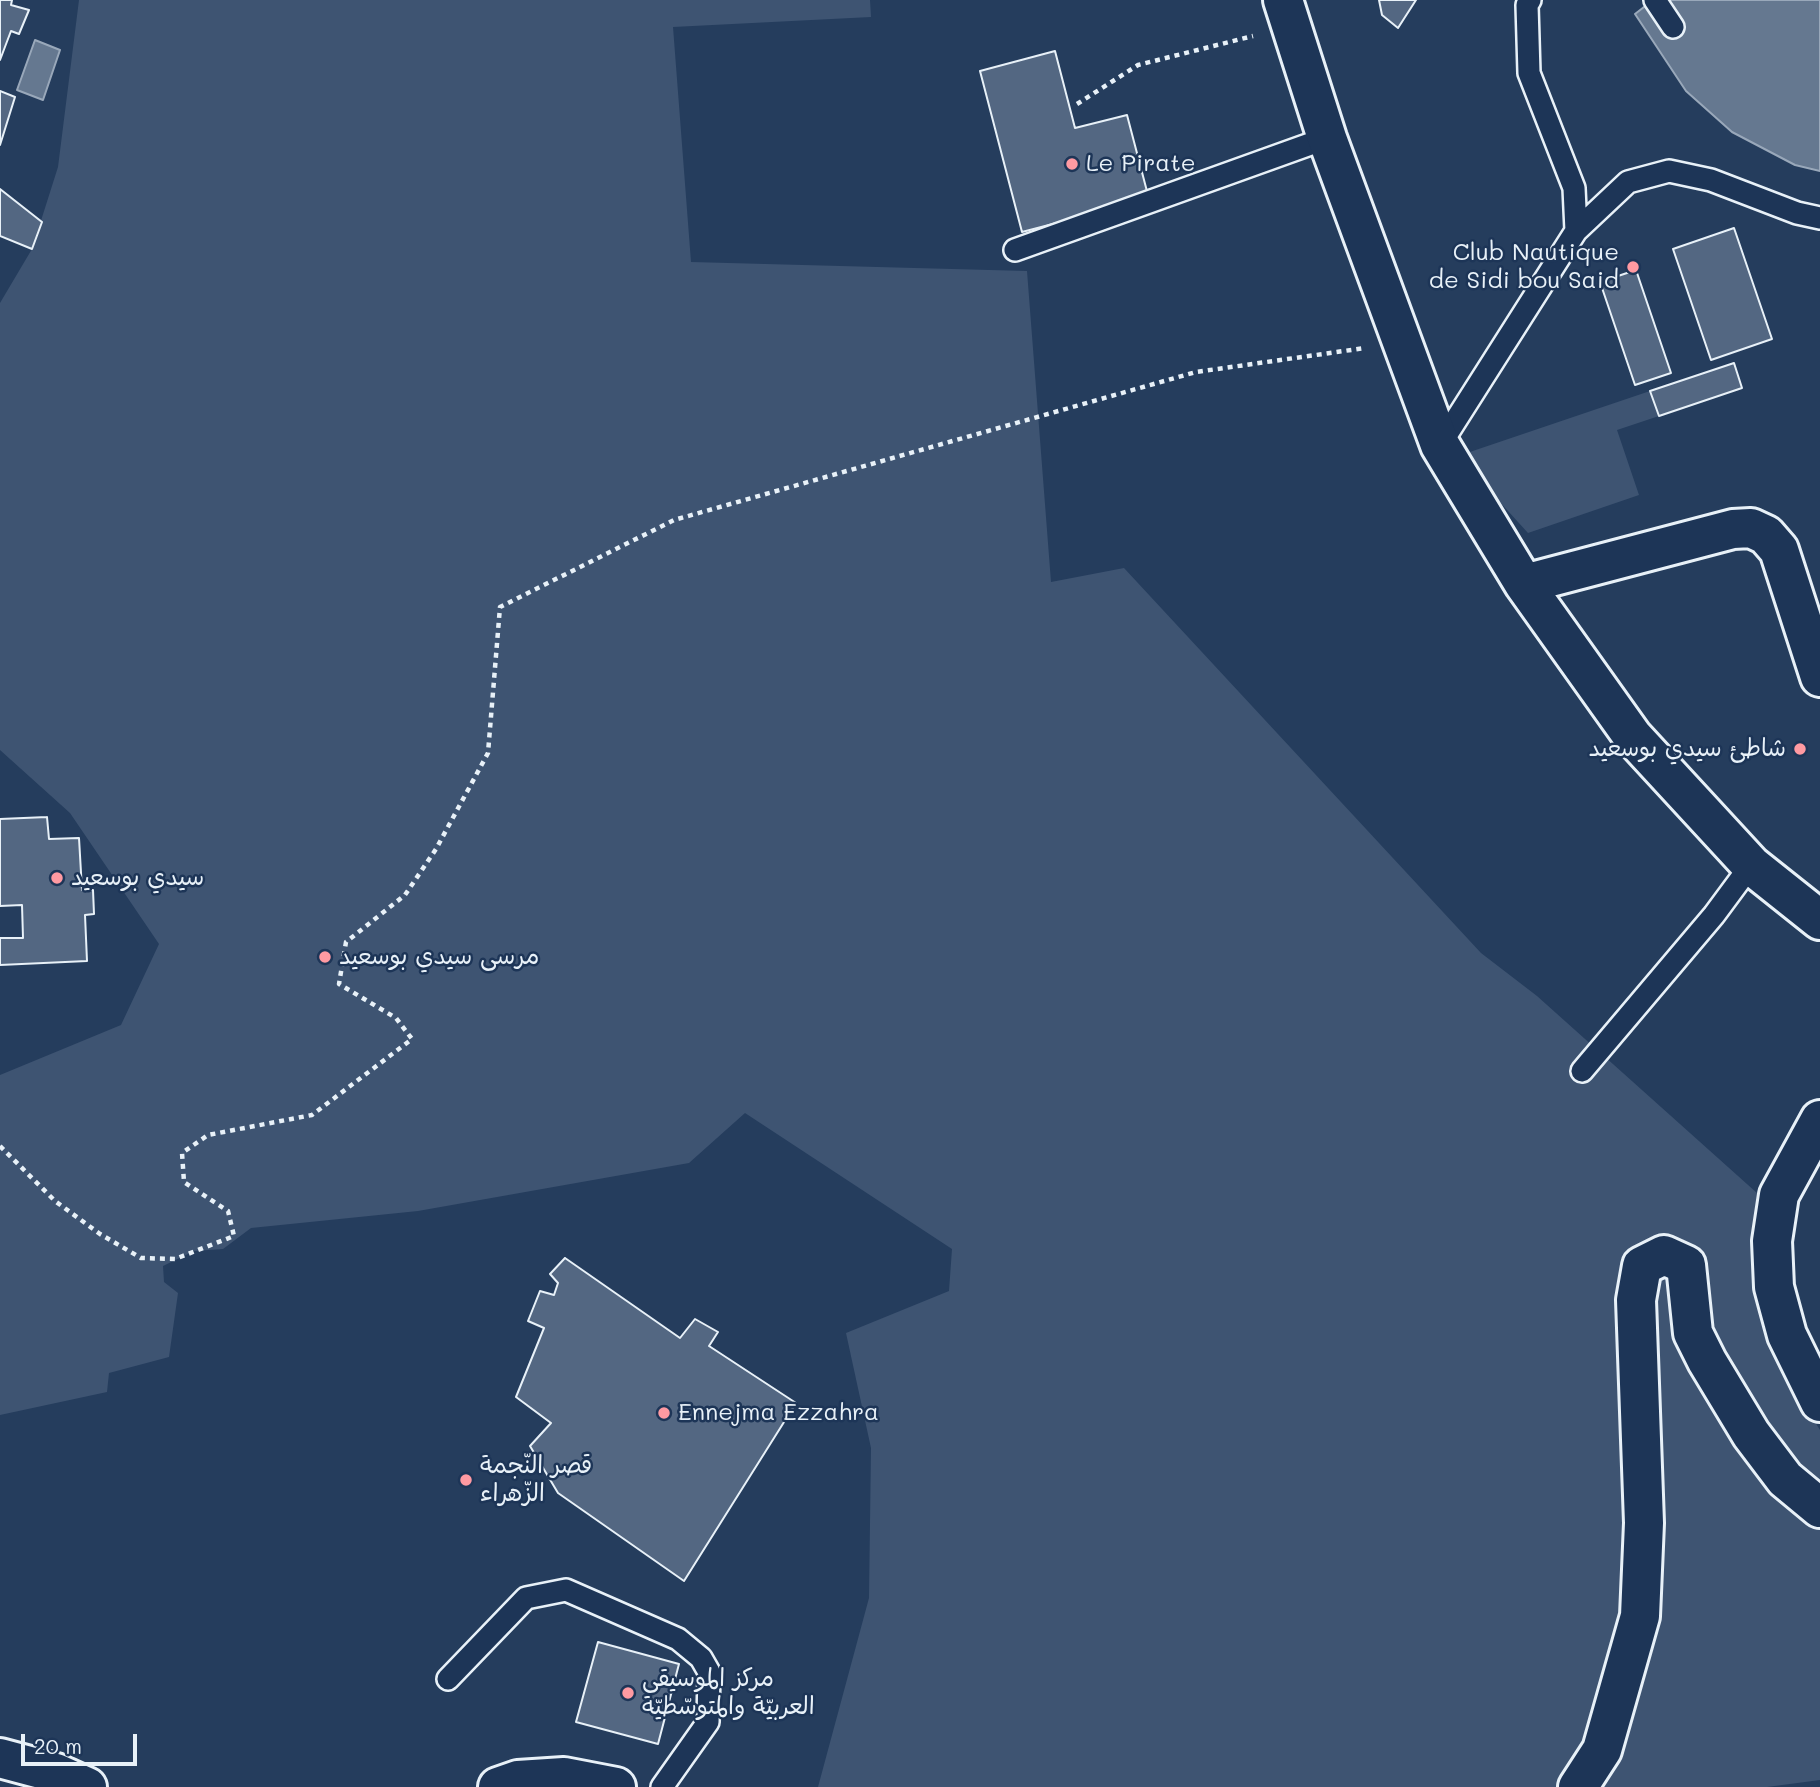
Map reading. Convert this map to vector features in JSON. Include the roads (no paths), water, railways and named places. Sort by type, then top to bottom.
[{"type":"street","points":[[1287,13],[1327,138],[1440,445],[1524,584],[1633,737],[1751,865],[1820,920]]},
{"type":"street","points":[[1524,584],[1733,529],[1751,528],[1766,535],[1779,550],[1820,677]]},
{"type":"street","points":[[1820,1120],[1779,1195],[1772,1241],[1774,1287],[1787,1335],[1820,1402]]},
{"type":"street","points":[[1578,1787],[1602,1750],[1640,1616],[1644,1523],[1636,1300],[1642,1266],[1664,1255],[1686,1265],[1693,1333],[1707,1361],[1751,1434],[1785,1479],[1820,1508]]},
{"type":"street","points":[[0,1758],[56,1773],[87,1787]]},
{"type":"street","points":[[498,1787],[517,1780],[564,1777],[616,1787]]},
{"type":"lane","points":[[1530,0],[1527,5],[1529,73],[1574,188],[1576,231]]},
{"type":"lane","points":[[1655,0],[1673,27]]},
{"type":"lane","points":[[1015,250],[1327,138]]},
{"type":"lane","points":[[1440,445],[1576,231],[1628,182],[1669,171],[1712,180],[1797,213],[1820,218]]},
{"type":"lane","points":[[1582,1071],[1714,915],[1751,865]]},
{"type":"lane","points":[[448,1679],[526,1598],[566,1590],[678,1639],[701,1658],[709,1672],[708,1722],[662,1787]]},
{"type":"place","name":"Le Pirate","points":[[1072,164]]},
{"type":"place","name":"Club Nautique de Sidi bou Said","points":[[1633,267]]},
{"type":"place","name":"شاطئ سيدي بوسعيد","points":[[1800,749]]},
{"type":"place","name":"سيدي بوسعيد","points":[[57,878]]},
{"type":"place","name":"مرسى سيدي بوسعيد","points":[[325,957]]},
{"type":"place","name":"Ennejma Ezzahra","points":[[664,1413]]},
{"type":"place","name":"قصر النّجمة الزّهراء","points":[[466,1480]]},
{"type":"place","name":"مركز الموسيقى العربيّة والمتوسّطيّة","points":[[628,1693]]}]
